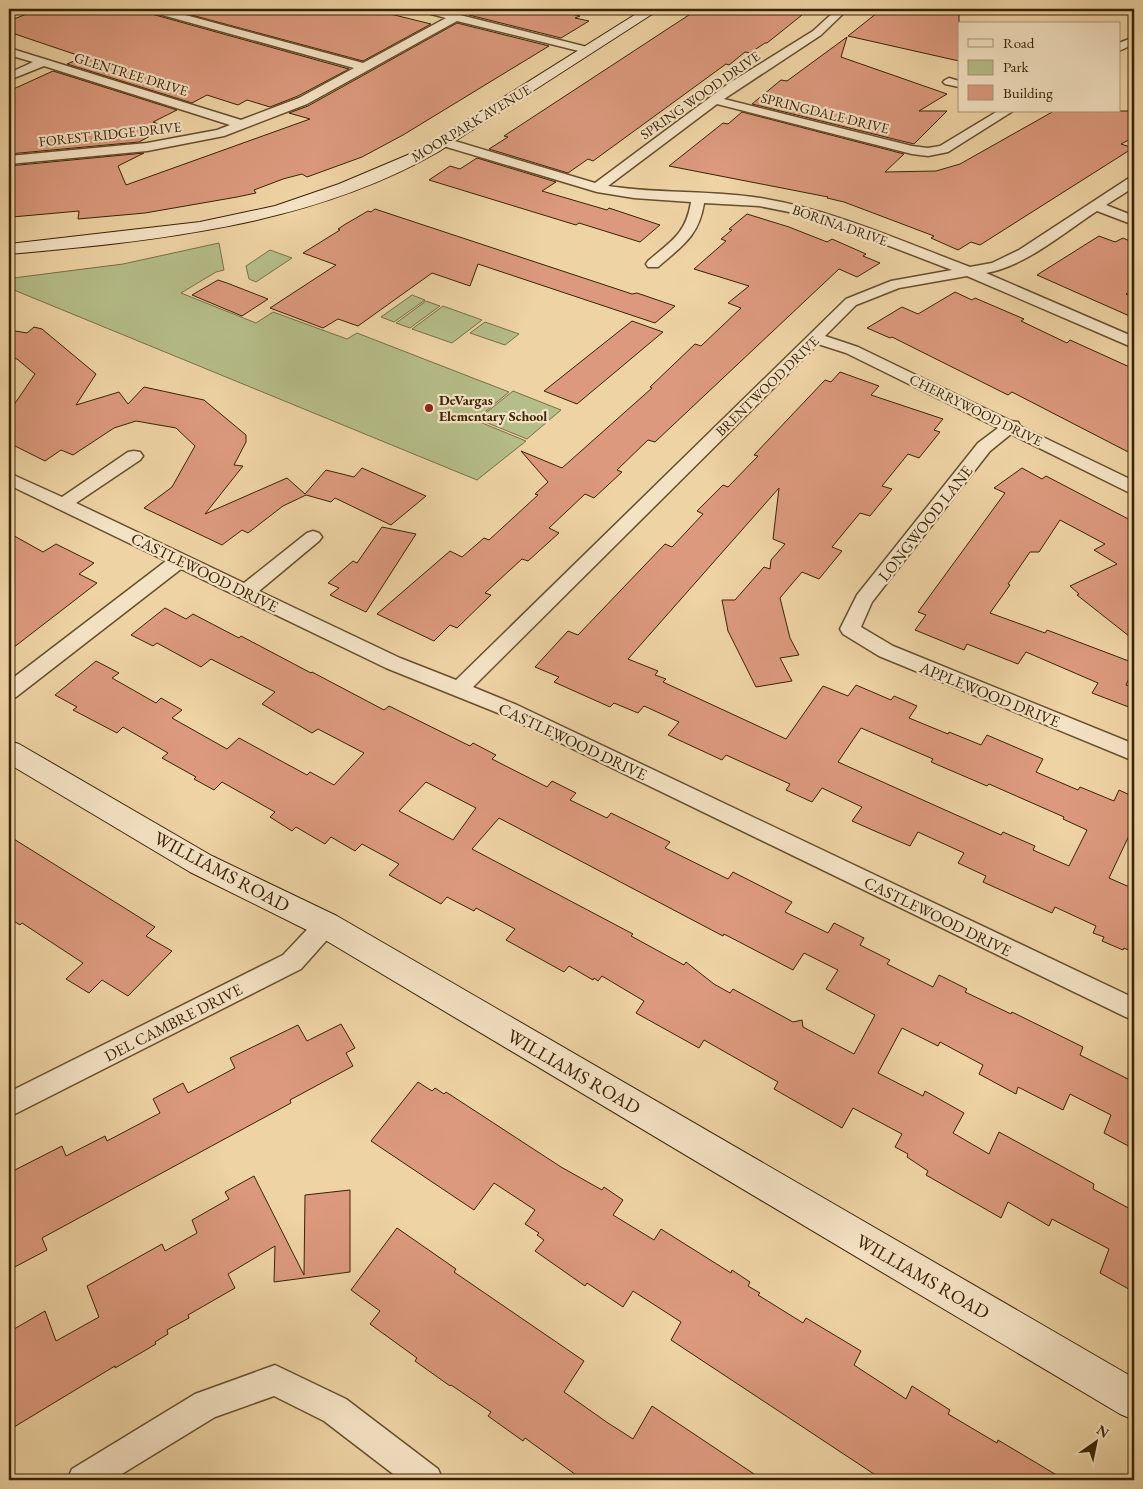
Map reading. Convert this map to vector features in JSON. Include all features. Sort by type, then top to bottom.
[{"type":"main road","name":"MOORPARK AVENUE","points":[[9,249],[200,227],[279,210],[368,179],[416,158],[444,142],[653,9]]},
{"type":"main road","name":"WILLIAMS ROAD","points":[[9,751],[202,864],[326,925],[1134,1400]]},
{"type":"street","points":[[152,9],[363,67]]},
{"type":"street","points":[[424,9],[588,50]]},
{"type":"street","name":"SPRING WOOD DRIVE","points":[[597,188],[714,100],[810,38],[843,9]]},
{"type":"street","name":"FOREST RIDGE DRIVE","points":[[9,160],[147,147],[198,138],[243,125],[303,101],[456,17]]},
{"type":"street","points":[[1120,47],[1134,40]]},
{"type":"street","name":"GLENTREE DRIVE","points":[[9,51],[243,125]]},
{"type":"street","points":[[9,77],[43,62]]},
{"type":"street","name":"SPRINGDALE DRIVE","points":[[714,100],[912,150],[928,152],[944,148],[1006,112]]},
{"type":"street","name":"BORINA DRIVE","points":[[444,142],[597,188],[634,194],[758,202],[818,214],[970,272],[1134,343]]},
{"type":"street","name":"BRENTWOOD DRIVE","points":[[459,689],[851,302],[896,284],[996,267],[1024,253],[1134,181]]},
{"type":"street","points":[[653,264],[685,236],[695,219],[698,199]]},
{"type":"street","points":[[1096,206],[1134,221]]},
{"type":"street","name":"CHERRYWOOD DRIVE","points":[[816,338],[852,350],[1012,426],[1134,488]]},
{"type":"street","name":"LONGWOOD LANE","points":[[850,629],[864,600],[984,447],[1012,426]]},
{"type":"street","points":[[63,504],[134,456]]},
{"type":"street","name":"CASTLEWOOD DRIVE","points":[[9,478],[393,663],[519,714],[1134,1010]]},
{"type":"street","points":[[246,592],[313,536]]},
{"type":"street","points":[[9,692],[179,561]]},
{"type":"street","name":"APPLEWOOD DRIVE","points":[[850,629],[886,652],[1134,754]]},
{"type":"street","name":"DEL CAMBRE DRIVE","points":[[9,1105],[292,962],[326,925]]},
{"type":"street","points":[[83,1480],[206,1405],[275,1380],[335,1410],[427,1480]]},
{"type":"green space","points":[[219,243],[224,270],[216,272],[181,293],[256,323],[273,312],[347,339],[357,333],[509,392],[475,420],[526,441],[477,480],[9,288],[9,283],[13,278],[123,264]]},
{"type":"green space","points":[[270,250],[292,258],[256,282],[249,279],[246,266]]},
{"type":"green space","points":[[412,295],[425,300],[394,322],[381,317]]},
{"type":"green space","points":[[426,301],[440,306],[410,328],[396,323]]},
{"type":"green space","points":[[443,306],[482,320],[452,343],[412,329]]},
{"type":"green space","points":[[485,322],[519,334],[505,345],[470,333]]},
{"type":"green space","points":[[513,391],[561,410],[527,439],[478,419]]},
{"type":"building","points":[[39,9],[145,9],[148,13],[349,69],[298,96],[270,107],[247,100],[238,105],[207,95],[192,103],[67,64],[83,57],[9,32],[9,21]]},
{"type":"building","points":[[169,9],[370,9],[431,24],[363,61]]},
{"type":"building","points":[[480,9],[551,9],[580,16],[575,18],[589,21],[561,38],[469,15]]},
{"type":"building","points":[[698,9],[737,9],[761,14],[764,12],[769,13],[774,9],[802,15],[767,43],[750,53],[745,52],[729,65],[726,64],[593,161],[588,159],[568,173],[489,149],[508,137],[504,136]]},
{"type":"building","points":[[882,9],[959,9],[958,61],[848,36]]},
{"type":"building","points":[[457,23],[549,46],[403,135],[362,157],[307,177],[302,174],[283,179],[254,190],[256,193],[145,213],[78,219],[79,211],[12,217],[14,191],[9,191],[9,166],[144,153],[118,166],[126,185],[310,119],[289,113],[308,106]]},
{"type":"building","points":[[847,37],[841,57],[947,94],[919,111],[947,111],[914,144],[752,104],[781,80],[787,81]]},
{"type":"building","points":[[53,71],[177,110],[153,122],[167,127],[139,142],[9,154],[9,91]]},
{"type":"building","points":[[1134,111],[1134,137],[1121,144],[1133,148],[980,245],[971,242],[958,250],[931,238],[934,236],[828,197],[669,166],[723,123],[728,124],[742,112],[904,154],[885,172],[936,171],[960,164],[1052,112]]},
{"type":"building","points":[[477,158],[556,182],[542,191],[607,210],[609,208],[660,225],[640,242],[579,223],[576,225],[429,180],[450,166],[460,169]]},
{"type":"building","points":[[375,209],[632,294],[637,293],[675,306],[655,323],[478,264],[470,286],[432,273],[358,326],[338,319],[323,328],[270,308],[336,265],[303,253],[340,230],[338,229],[344,225]]},
{"type":"building","points":[[747,214],[789,227],[827,242],[832,239],[866,254],[863,256],[880,263],[857,277],[839,269],[655,442],[648,440],[617,470],[622,472],[594,498],[585,494],[549,528],[559,533],[528,561],[522,559],[485,593],[491,595],[457,628],[450,625],[434,641],[377,614],[450,551],[462,557],[484,538],[489,540],[538,495],[535,494],[548,482],[521,451],[562,468],[652,388],[650,387],[695,344],[701,346],[741,308],[728,303],[749,286],[694,269],[726,241],[721,239],[732,230],[729,229]]},
{"type":"building","points":[[1099,236],[1115,242],[1123,238],[1134,243],[1134,289],[1126,294],[1134,297],[1134,318],[1037,275]]},
{"type":"building","points":[[218,280],[268,299],[242,316],[192,295]]},
{"type":"building","points":[[955,292],[972,300],[975,298],[1024,319],[1021,321],[1067,343],[1070,340],[1134,369],[1134,455],[1012,392],[1008,395],[892,337],[890,338],[867,328],[902,307],[918,314]]},
{"type":"building","points":[[632,321],[663,332],[577,404],[544,391]]},
{"type":"building","points":[[34,327],[42,329],[96,374],[76,405],[119,392],[128,404],[144,387],[204,400],[246,435],[246,442],[234,465],[243,466],[205,514],[287,478],[305,494],[326,470],[354,477],[362,468],[426,496],[391,525],[335,498],[331,502],[306,495],[283,506],[248,533],[242,530],[222,545],[144,508],[172,487],[195,446],[176,428],[136,421],[114,428],[73,455],[61,450],[45,461],[9,443],[9,412],[35,374],[17,359],[9,357],[9,330],[27,333]]},
{"type":"building","points":[[840,372],[879,386],[871,395],[943,419],[934,430],[940,432],[919,458],[908,454],[882,486],[892,489],[870,516],[860,513],[832,547],[842,551],[819,579],[802,572],[780,598],[790,638],[799,655],[780,658],[792,681],[756,687],[728,631],[722,600],[735,600],[764,567],[770,569],[771,560],[785,544],[773,539],[779,488],[628,659],[658,671],[655,675],[666,679],[663,682],[786,739],[823,686],[848,696],[856,685],[891,700],[894,696],[917,706],[909,718],[948,734],[949,732],[981,745],[987,735],[1043,759],[1036,772],[1078,790],[1080,787],[1114,801],[1119,790],[1134,797],[1134,825],[1109,878],[1134,889],[1134,953],[1102,941],[1104,937],[1093,933],[1096,926],[1055,907],[1052,913],[983,882],[986,876],[958,863],[964,853],[918,832],[910,846],[877,832],[852,821],[862,807],[822,788],[812,802],[786,790],[790,784],[726,755],[722,760],[668,735],[679,722],[644,706],[638,713],[614,703],[610,707],[554,682],[559,677],[535,667],[568,631],[578,635],[665,544],[672,547],[703,514],[697,511],[723,485],[728,487],[758,456],[754,455],[825,380],[831,382]],"holes":[[[861,728],[933,759],[931,762],[987,786],[989,784],[1064,817],[1063,819],[1087,830],[1069,866],[1033,850],[1035,846],[1003,832],[1001,835],[838,762]]]},
{"type":"building","points":[[1022,468],[1042,479],[1046,476],[1134,522],[1134,640],[1077,595],[1079,594],[1070,586],[1117,564],[1094,550],[1105,544],[1060,520],[1039,552],[1030,552],[990,613],[1045,633],[1047,630],[1134,663],[1134,668],[1126,685],[1134,688],[1134,709],[1092,693],[1098,683],[1026,652],[1018,664],[967,644],[964,650],[915,630],[926,615],[918,612],[1005,493],[994,488]]},
{"type":"building","points":[[382,527],[416,534],[366,612],[330,595],[339,588],[328,583],[353,561],[357,563]]},
{"type":"building","points":[[9,533],[43,552],[56,544],[94,563],[79,574],[97,583],[9,651]]},
{"type":"building","points":[[165,608],[186,619],[193,614],[239,638],[241,636],[384,710],[389,706],[470,746],[473,743],[496,755],[492,759],[547,787],[552,781],[576,793],[570,800],[607,818],[611,813],[670,842],[665,848],[728,879],[733,872],[792,902],[785,912],[828,933],[834,923],[864,938],[860,945],[890,960],[887,964],[933,987],[939,975],[967,989],[965,992],[1011,1014],[1012,1012],[1083,1047],[1080,1055],[1134,1082],[1134,1149],[1104,1133],[1111,1115],[1070,1094],[1063,1110],[1018,1087],[1016,1094],[979,1074],[983,1065],[940,1042],[938,1046],[902,1028],[878,1073],[923,1096],[925,1091],[964,1113],[953,1133],[989,1154],[999,1132],[1094,1184],[1093,1189],[1134,1211],[1134,1292],[1100,1273],[1109,1249],[1052,1219],[1049,1226],[1008,1202],[1001,1218],[926,1175],[928,1171],[907,1157],[908,1154],[895,1147],[902,1134],[853,1108],[842,1128],[774,1089],[778,1082],[704,1040],[699,1048],[636,1013],[644,1001],[602,976],[598,981],[594,978],[593,980],[569,966],[564,972],[506,940],[515,929],[476,908],[474,911],[447,897],[441,904],[389,875],[399,864],[362,844],[355,851],[331,837],[325,844],[296,827],[292,831],[270,817],[275,812],[222,782],[214,790],[194,779],[196,777],[162,758],[168,753],[123,727],[117,733],[73,710],[77,707],[55,695],[96,661],[119,673],[112,678],[156,703],[161,698],[182,710],[172,718],[227,749],[239,738],[307,775],[310,772],[334,785],[364,753],[318,729],[312,733],[262,704],[275,692],[211,659],[201,667],[157,643],[153,646],[131,635]],"holes":[[[426,782],[476,808],[453,840],[399,811]],[[499,818],[723,936],[724,934],[793,970],[804,953],[838,970],[826,989],[875,1015],[854,1054],[803,1027],[802,1020],[793,1022],[733,989],[730,993],[714,984],[686,962],[684,965],[631,936],[633,934],[472,849]]]},
{"type":"building","points":[[9,836],[155,927],[146,936],[172,951],[128,996],[102,980],[89,993],[66,979],[83,963],[22,923],[20,925],[9,918]]},
{"type":"building","points":[[341,1024],[355,1048],[346,1053],[353,1066],[290,1100],[291,1103],[42,1238],[47,1250],[9,1270],[9,1173],[62,1146],[66,1156],[105,1136],[107,1141],[160,1113],[153,1099],[183,1083],[188,1093],[235,1068],[230,1058],[298,1025],[307,1041]]},
{"type":"building","points":[[418,1082],[432,1091],[435,1088],[444,1094],[446,1092],[561,1167],[602,1190],[604,1187],[623,1200],[613,1215],[654,1240],[661,1229],[731,1273],[732,1270],[750,1282],[748,1286],[760,1293],[758,1295],[803,1323],[806,1318],[861,1351],[854,1365],[906,1399],[912,1386],[950,1410],[948,1414],[997,1443],[998,1440],[1065,1480],[883,1480],[671,1340],[681,1322],[633,1291],[623,1307],[587,1283],[585,1286],[535,1251],[544,1240],[537,1235],[539,1233],[525,1224],[535,1210],[494,1183],[474,1210],[371,1141]]},
{"type":"building","points":[[254,1176],[304,1275],[305,1195],[350,1190],[350,1272],[274,1282],[275,1246],[228,1274],[235,1288],[188,1315],[189,1318],[167,1330],[168,1334],[155,1342],[156,1344],[115,1368],[115,1366],[9,1430],[9,1332],[45,1311],[56,1341],[99,1317],[87,1286],[162,1244],[165,1251],[197,1233],[192,1220],[229,1199],[225,1192]]},
{"type":"building","points":[[397,1228],[456,1269],[454,1272],[584,1361],[564,1392],[608,1423],[633,1439],[652,1406],[763,1480],[583,1480],[525,1438],[523,1441],[488,1416],[491,1412],[415,1361],[417,1358],[370,1324],[380,1311],[351,1290]]},
{"type":"place","name":"DeVargas Elementary School","points":[[429,408]]}]
